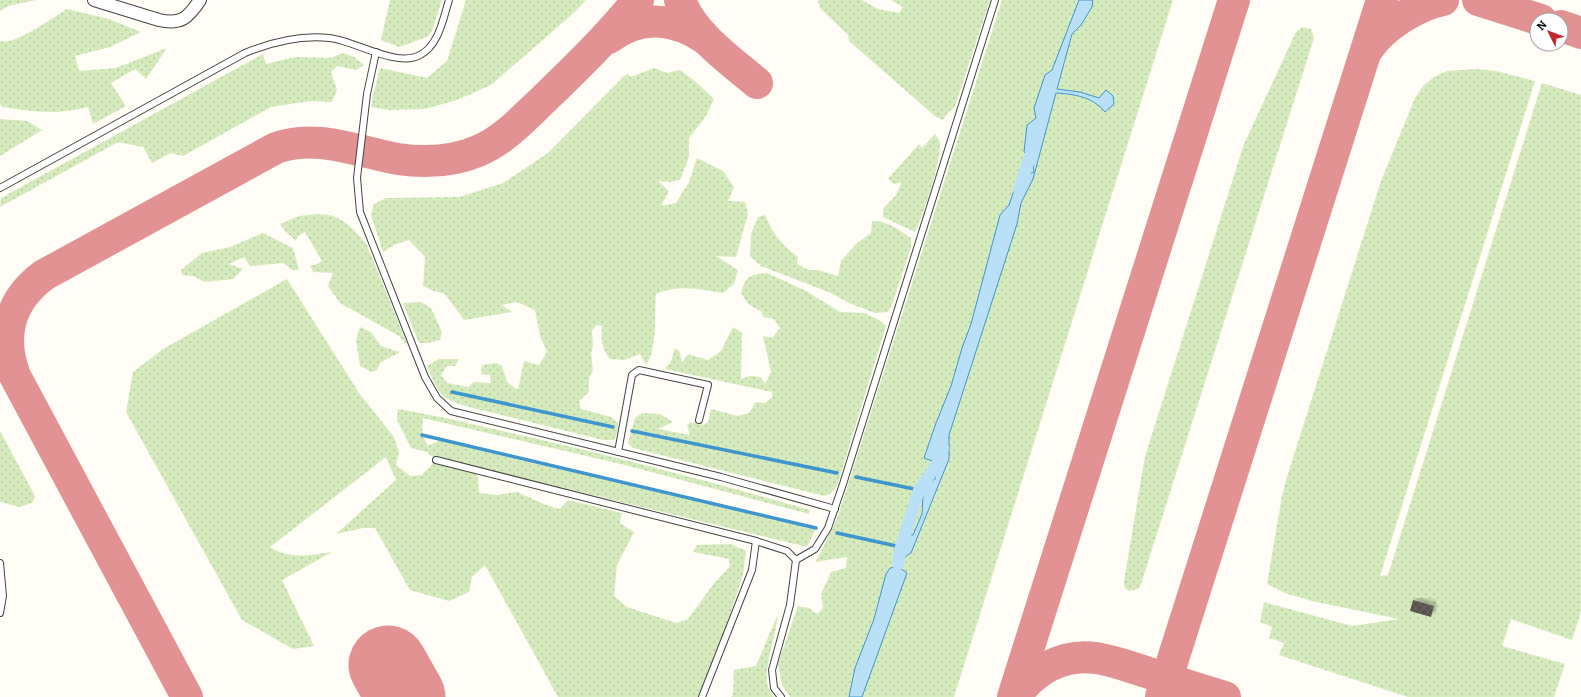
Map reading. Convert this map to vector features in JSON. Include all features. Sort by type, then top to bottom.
[{"type":"street","points":[[94,0],[169,22],[182,20],[192,11],[200,0]]},
{"type":"lane","points":[[0,188],[263,46],[286,40],[330,38],[400,58],[410,58],[420,55],[436,39],[449,0]]},
{"type":"lane","points":[[796,560],[815,549],[828,528],[835,509],[995,0]]},
{"type":"lane","points":[[376,52],[367,94],[357,178],[360,212],[425,377],[437,398],[451,411],[721,476],[835,509]]},
{"type":"lane","points":[[618,452],[632,375],[639,370],[708,385],[700,420]]},
{"type":"lane","points":[[436,460],[756,541],[787,551],[796,560],[796,571],[790,605],[772,670],[774,688],[781,697]]},
{"type":"lane","points":[[702,697],[752,570],[756,541]]},
{"type":"lane","points":[[0,563],[3,596],[0,613]]},
{"type":"green space","points":[[0,0],[36,0],[8,6],[0,11]]},
{"type":"green space","points":[[390,0],[442,0],[432,31],[427,37],[399,47],[381,40]]},
{"type":"green space","points":[[466,0],[586,0],[577,10],[491,85],[457,100],[425,109],[388,110],[371,107],[380,68],[427,78],[447,61]]},
{"type":"green space","points":[[819,0],[862,0],[878,9],[899,13],[903,7],[891,0],[990,0],[955,106],[943,120],[936,117],[849,41],[848,35],[820,8]]},
{"type":"green space","points":[[1002,0],[1173,0],[954,697],[790,697],[782,685],[778,664],[798,606],[809,608],[817,614],[823,608],[821,594],[831,572],[846,568],[847,557],[815,562],[838,516]]},
{"type":"green space","points":[[67,9],[109,19],[141,32],[110,47],[75,56],[79,71],[116,68],[167,48],[146,79],[135,69],[111,83],[126,106],[93,124],[88,107],[76,110],[46,112],[3,107],[0,104],[0,41],[15,39],[24,35]]},
{"type":"green space","points":[[1302,27],[1311,29],[1314,38],[1141,584],[1138,589],[1129,591],[1124,587],[1124,581],[1147,450],[1244,144],[1296,32]]},
{"type":"green space","points":[[343,53],[354,57],[364,65],[356,70],[337,66],[331,72],[337,90],[332,102],[311,101],[271,107],[183,156],[171,153],[152,163],[143,147],[118,142],[0,207],[1,198],[263,54],[266,64],[296,57],[330,58]]},
{"type":"green space","points":[[654,68],[667,73],[680,70],[696,82],[714,99],[706,116],[689,138],[689,157],[680,180],[670,182],[658,181],[669,191],[661,206],[676,203],[689,182],[697,158],[723,171],[734,187],[728,201],[745,202],[748,214],[736,257],[716,256],[738,270],[734,284],[723,293],[681,288],[656,294],[654,341],[650,358],[646,365],[640,354],[624,360],[610,359],[602,344],[602,326],[597,325],[592,330],[593,346],[591,354],[593,370],[589,378],[589,392],[579,401],[581,409],[611,417],[618,423],[617,433],[614,440],[603,440],[453,402],[443,395],[436,386],[427,366],[439,359],[459,359],[455,366],[447,366],[441,375],[447,383],[468,387],[474,382],[491,383],[490,375],[481,374],[482,365],[497,363],[502,366],[507,382],[518,390],[524,361],[539,365],[547,352],[540,336],[535,310],[517,302],[502,305],[512,312],[464,320],[445,294],[423,286],[425,257],[409,240],[394,245],[383,252],[371,215],[374,204],[386,198],[459,197],[503,183],[548,153],[624,76],[628,74],[631,77]]},
{"type":"green space","points":[[1475,69],[1496,71],[1535,81],[1380,576],[1388,575],[1542,83],[1581,95],[1581,612],[1572,640],[1511,619],[1502,646],[1565,664],[1554,697],[1408,697],[1279,655],[1284,643],[1269,638],[1272,627],[1260,622],[1264,602],[1352,626],[1399,619],[1312,601],[1285,593],[1267,584],[1286,480],[1381,181],[1415,98],[1423,86],[1434,77],[1447,71]]},
{"type":"green space","points":[[0,119],[27,121],[42,130],[0,156]]},
{"type":"green space","points":[[935,134],[940,142],[938,161],[923,214],[915,232],[883,217],[883,209],[896,195],[902,182],[894,184],[888,179],[919,144],[922,148]]},
{"type":"green space","points":[[317,214],[331,215],[348,224],[367,245],[408,346],[399,336],[340,303],[328,286],[333,273],[313,272],[310,265],[315,265],[322,261],[305,232],[298,236],[296,241],[280,224],[299,216]]},
{"type":"green space","points":[[765,215],[778,239],[798,257],[797,264],[809,270],[818,270],[838,276],[841,261],[856,244],[871,233],[872,221],[888,224],[911,238],[911,247],[892,305],[888,312],[875,313],[849,303],[831,293],[761,266],[750,256],[751,234],[758,217]]},
{"type":"green space","points":[[263,233],[293,248],[299,270],[292,270],[283,263],[250,266],[244,257],[229,264],[243,269],[233,279],[205,282],[193,276],[182,275],[181,270],[202,253],[230,247]]},
{"type":"green space","points":[[767,273],[806,291],[840,312],[864,313],[879,320],[886,326],[837,486],[830,494],[824,496],[633,448],[628,443],[635,418],[642,413],[660,414],[673,422],[658,429],[690,435],[687,425],[691,422],[704,425],[708,422],[711,409],[738,416],[749,413],[756,402],[765,403],[772,397],[772,392],[665,369],[671,361],[675,348],[680,352],[682,363],[688,354],[708,360],[721,351],[733,327],[742,333],[741,379],[750,376],[761,377],[765,384],[771,372],[763,336],[772,338],[780,328],[774,319],[763,317],[762,312],[748,304],[741,293],[747,279],[753,275]]},
{"type":"green space","points":[[287,279],[359,393],[394,437],[399,452],[396,465],[410,476],[422,475],[436,460],[427,452],[411,448],[397,420],[398,409],[597,453],[810,510],[809,514],[625,465],[423,418],[422,435],[428,446],[440,440],[816,528],[807,547],[477,467],[479,493],[497,495],[517,492],[546,505],[560,509],[568,500],[622,513],[620,523],[634,532],[617,565],[614,596],[627,607],[676,623],[688,619],[715,582],[730,566],[729,559],[693,552],[697,545],[731,544],[746,551],[743,575],[702,697],[558,697],[485,565],[472,577],[469,592],[449,601],[410,590],[375,528],[363,528],[336,534],[396,480],[386,457],[270,547],[285,554],[301,556],[332,552],[282,580],[314,646],[293,649],[242,620],[126,412],[133,372],[163,349]]},
{"type":"green space","points":[[421,302],[431,308],[442,332],[440,340],[428,343],[419,343],[403,303]]},
{"type":"green space","points":[[360,327],[371,332],[381,346],[400,352],[380,363],[377,370],[372,372],[360,366],[356,340]]},
{"type":"green space","points":[[0,431],[35,496],[32,503],[20,507],[0,502]]},
{"type":"green space","points":[[778,614],[767,674],[767,683],[774,697],[731,697],[733,695],[734,670],[756,666]]},
{"type":"water","points":[[1079,0],[1093,0],[1092,7],[1081,25],[1072,34],[1057,89],[1080,92],[1099,98],[1106,90],[1113,96],[1114,104],[1105,112],[1095,103],[1083,97],[1056,93],[1033,179],[1021,203],[1017,224],[949,435],[949,459],[911,553],[905,557],[901,563],[900,568],[907,573],[862,697],[849,697],[855,668],[874,619],[886,574],[890,568],[896,567],[904,538],[909,534],[913,535],[922,514],[923,495],[919,490],[935,479],[938,463],[924,458],[951,386],[971,324],[1000,215],[1009,205],[1019,176],[1022,177],[1034,172],[1032,158],[1024,152],[1027,125],[1036,118],[1034,108],[1045,75],[1052,70]]},
{"type":"building","points":[[1413,600],[1434,606],[1431,617],[1410,611]]},
{"type":"waterway","points":[[1019,190],[1035,141]]},
{"type":"waterway","points":[[452,392],[613,427]]},
{"type":"waterway","points":[[632,431],[837,473]]},
{"type":"waterway","points":[[422,435],[816,528]]},
{"type":"waterway","points":[[898,564],[901,547],[919,490],[938,463],[943,448]]},
{"type":"waterway","points":[[856,477],[919,490]]},
{"type":"waterway","points":[[837,533],[901,547]]},
{"type":"taxiway","points":[[187,697],[15,376],[8,347],[9,333],[11,320],[16,307],[23,296],[32,285],[44,275],[276,148],[306,142],[322,143],[398,159],[418,161],[438,161],[468,155],[478,151],[505,135],[521,121],[569,75],[616,26],[638,0]]},
{"type":"taxiway","points":[[680,0],[693,24],[713,46],[757,83]]},
{"type":"taxiway","points":[[1013,697],[1234,0]]},
{"type":"taxiway","points":[[1161,697],[1382,0]]},
{"type":"taxiway","points":[[1368,49],[1382,33],[1401,18],[1422,7],[1443,0]]},
{"type":"taxiway","points":[[1478,0],[1529,16]]},
{"type":"taxiway","points":[[609,38],[621,30],[633,25],[645,22],[658,22],[670,23],[682,27],[706,39]]},
{"type":"taxiway","points":[[1569,29],[1581,33]]},
{"type":"taxiway","points":[[1015,697],[1030,679],[1050,666],[1060,661],[1083,657],[1103,659],[1225,697]]},
{"type":"runway","points":[[388,665],[406,697]]}]
